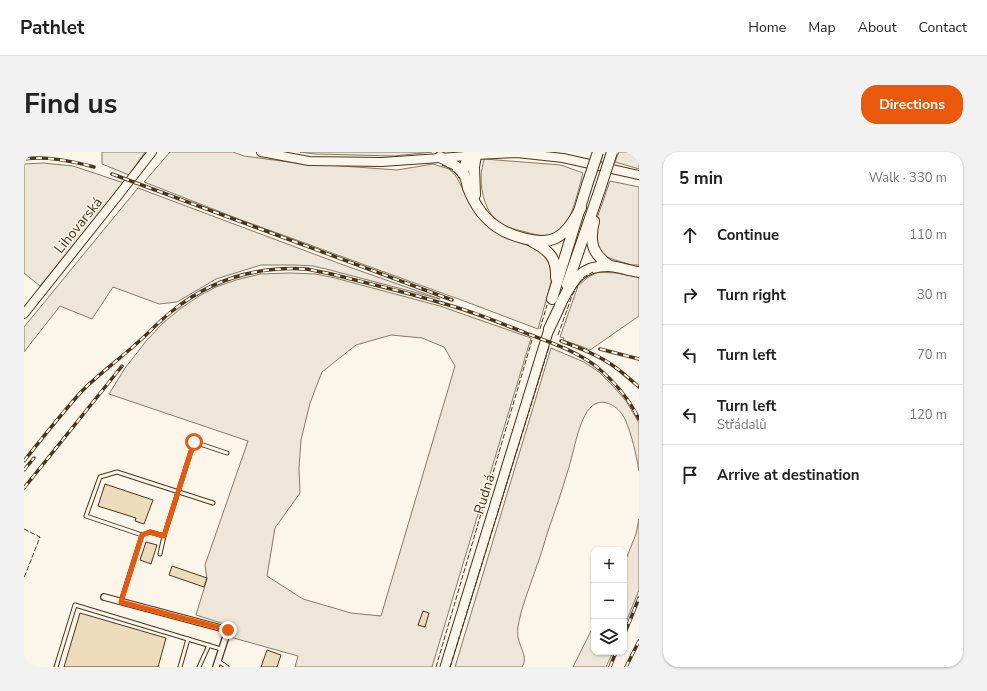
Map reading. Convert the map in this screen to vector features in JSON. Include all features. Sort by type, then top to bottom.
[{"type":"highway","points":[[549,329],[575,225],[598,152]]},
{"type":"highway","points":[[557,301],[612,152]]},
{"type":"highway","points":[[463,173],[472,155]]},
{"type":"highway","points":[[472,155],[474,162],[473,173],[476,203]]},
{"type":"highway","points":[[440,157],[454,165],[463,173],[469,190],[487,219],[498,228],[508,233],[535,241],[546,241],[557,238],[569,227],[581,208]]},
{"type":"highway","points":[[599,190],[600,199],[593,223],[591,240],[597,254],[610,266]]},
{"type":"highway","points":[[524,238],[544,249],[553,258],[556,268],[557,301]]},
{"type":"highway","points":[[557,301],[582,272],[594,267],[610,266],[639,272]]},
{"type":"main road","name":"Rudná","points":[[445,667],[549,329]]},
{"type":"street","name":"Lihovarská","points":[[24,314],[152,152]]},
{"type":"street","points":[[261,152],[309,161],[382,162],[517,153],[563,158],[639,176]]},
{"type":"street","points":[[104,597],[228,630],[217,664]]},
{"type":"lane","points":[[160,554],[164,536],[194,442],[226,453]]},
{"type":"lane","points":[[164,536],[150,532],[142,535],[86,516],[100,477],[117,472],[212,503]]},
{"type":"lane","points":[[121,602],[142,535]]},
{"type":"lane","points":[[56,667],[75,605],[222,649]]},
{"type":"lane","points":[[180,667],[188,639]]},
{"type":"lane","points":[[199,667],[209,645]]},
{"type":"lane","points":[[217,664],[227,667]]},
{"type":"shaded area","points":[[102,152],[145,152],[129,175],[102,164]]},
{"type":"shaded area","points":[[170,152],[233,152],[244,156],[311,165],[397,170],[433,164],[449,169],[456,176],[471,205],[482,221],[497,232],[540,251],[548,257],[552,268],[552,279],[538,329],[236,218],[144,182]]},
{"type":"shaded area","points":[[300,152],[432,152],[394,156],[314,154]]},
{"type":"shaded area","points":[[619,152],[639,152],[639,169],[615,162]]},
{"type":"shaded area","points":[[484,159],[561,165],[583,173],[575,203],[565,226],[557,233],[540,235],[510,228],[495,219],[488,209],[483,196],[481,175]]},
{"type":"shaded area","points":[[43,163],[73,166],[124,183],[40,286],[24,273],[24,164]]},
{"type":"shaded area","points":[[610,181],[639,187],[639,265],[632,265],[607,257],[600,250],[594,227]]},
{"type":"shaded area","points":[[138,188],[338,263],[440,299],[313,266],[261,265],[216,279],[177,302],[159,304],[113,287],[92,319],[60,306],[24,352],[24,327]]},
{"type":"shaded area","points":[[598,272],[639,277],[639,316],[590,350],[563,340],[564,338],[560,337],[578,286],[587,278]]},
{"type":"shaded area","points":[[260,274],[316,274],[335,278],[440,306],[531,338],[432,667],[295,667],[298,656],[230,637],[234,627],[196,615],[207,579],[205,565],[248,441],[109,394],[125,368],[147,340],[163,323],[180,309],[216,287]],"holes":[[[391,335],[422,338],[444,347],[455,366],[381,616],[351,613],[303,599],[267,576],[275,528],[300,493],[299,468],[301,440],[310,403],[322,372],[356,345]]]},
{"type":"shaded area","points":[[551,348],[584,362],[599,372],[626,401],[639,423],[639,471],[632,438],[623,415],[616,408],[604,402],[595,404],[589,408],[581,424],[563,486],[521,613],[518,631],[524,659],[522,667],[455,667]]},
{"type":"shaded area","points":[[639,519],[639,590],[627,620],[627,556],[636,534]]},
{"type":"shaded area","points":[[591,631],[591,655],[612,655],[606,667],[573,667]]},
{"type":"building","points":[[105,484],[153,500],[144,524],[135,521],[136,518],[98,506]]},
{"type":"building","points":[[146,542],[157,545],[151,564],[140,560]]},
{"type":"building","points":[[172,566],[207,578],[204,587],[169,575]]},
{"type":"building","points":[[423,611],[429,613],[425,627],[418,625]]},
{"type":"building","points":[[80,613],[166,638],[158,667],[64,667]]},
{"type":"building","points":[[267,650],[281,655],[277,667],[261,667]]},
{"type":"railway","points":[[24,159],[42,158],[94,167]]},
{"type":"railway","points":[[112,174],[452,300]]},
{"type":"railway","points":[[24,461],[82,391],[165,317],[201,291],[234,277],[269,270],[306,269],[386,288],[477,314],[564,348],[581,356],[603,372],[626,397],[639,419]]},
{"type":"railway","points":[[561,341],[602,359],[615,367],[639,387]]},
{"type":"railway","points":[[600,349],[639,359]]},
{"type":"railway","points":[[24,488],[122,366]]},
{"type":"railway","points":[[24,470],[34,458]]},
{"type":"railway","points":[[627,628],[639,598]]},
{"type":"railway","points":[[626,667],[639,641]]},
{"type":"railway","points":[[610,667],[615,655]]},
{"type":"railway","points":[[636,667],[639,661]]},
{"type":"fence","points":[[442,165],[452,169],[460,179]]},
{"type":"fence","points":[[558,335],[572,296],[578,284],[584,277],[593,272]]},
{"type":"fence","points":[[540,329],[547,305]]},
{"type":"fence","points":[[436,667],[532,340]]},
{"type":"fence","points":[[450,667],[549,347]]},
{"type":"fence","points":[[24,529],[40,537],[24,578]]},
{"type":"route","points":[[194,442],[164,536],[150,532],[142,535],[121,602],[228,630]]}]
